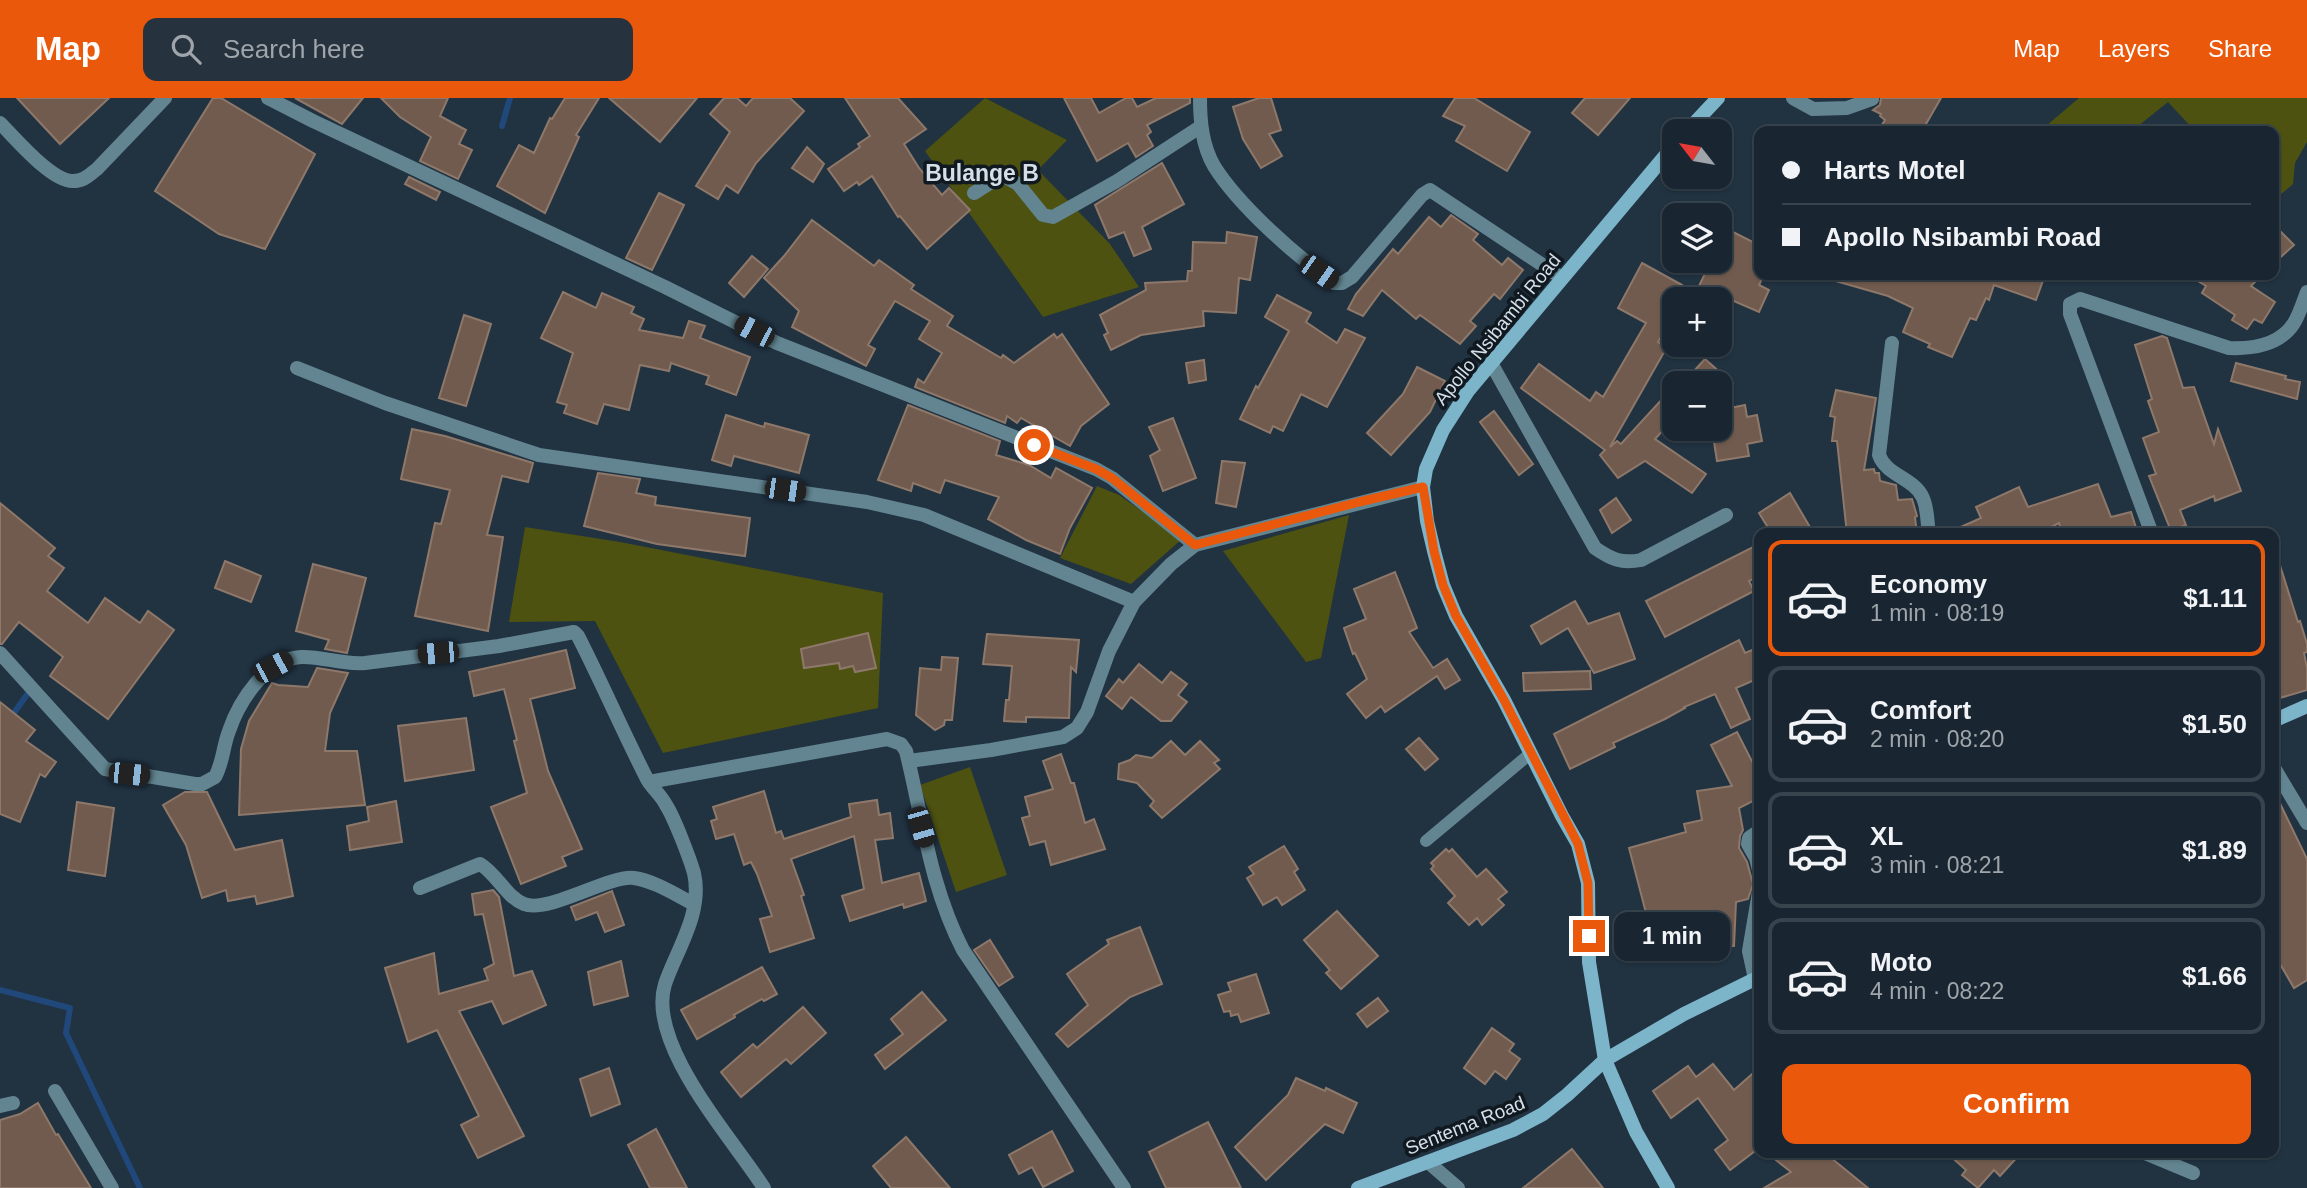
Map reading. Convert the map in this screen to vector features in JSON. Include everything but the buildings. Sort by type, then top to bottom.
[{"type":"street","points":[[0,124],[54,175],[71,182],[85,179],[97,169],[165,98]]},
{"type":"street","points":[[268,98],[777,343],[1096,469],[1112,478],[1195,545]]},
{"type":"street","points":[[1200,98],[1200,128],[1213,164],[1232,190],[1261,220],[1334,283],[1342,283],[1352,276],[1422,195],[1430,190],[1562,278]]},
{"type":"street","points":[[1698,119],[1717,98]]},
{"type":"street","points":[[1793,98],[1813,109],[1847,108],[1872,99]]},
{"type":"street","points":[[974,193],[1002,176],[1018,184],[1043,215],[1053,217],[1117,181],[1200,128]]},
{"type":"street","name":"Apollo Nsibambi Road","points":[[1662,159],[1468,391],[1448,421],[1426,469],[1423,487],[1427,521],[1443,585],[1456,616],[1504,700],[1578,844],[1588,883],[1589,962],[1605,1060],[1636,1132],[1668,1188]]},
{"type":"street","points":[[2150,528],[2070,314],[2070,304],[2080,299],[2229,348],[2245,349],[2259,347],[2286,334],[2294,323],[2307,292]]},
{"type":"street","points":[[1892,343],[1879,454],[1887,468],[1921,493],[1929,528]]},
{"type":"street","points":[[1491,363],[1595,548],[1611,559],[1626,563],[1641,560],[1726,515]]},
{"type":"street","points":[[297,368],[385,403],[540,455],[867,502],[924,514],[1134,602]]},
{"type":"street","points":[[909,761],[1063,737],[1077,728],[1087,712],[1109,651],[1134,602],[1171,564],[1195,545],[1423,487]]},
{"type":"street","points":[[0,653],[105,769],[202,784],[215,777],[237,710],[273,667],[289,659],[302,657],[349,665],[419,654],[499,646],[573,632],[581,641],[649,782],[667,805],[694,873],[693,914],[665,986],[661,1008],[665,1028],[686,1075],[764,1188]]},
{"type":"street","points":[[2279,718],[2307,706]]},
{"type":"street","points":[[649,782],[887,739],[901,744],[909,761],[921,827],[947,918],[963,950],[1124,1188]]},
{"type":"street","points":[[2279,776],[2307,823]]},
{"type":"street","points":[[1754,834],[1749,838],[1748,844],[1754,854]]},
{"type":"street","points":[[421,888],[480,864],[491,871],[516,899],[534,906],[589,891],[623,878],[635,878],[655,885],[694,904]]},
{"type":"street","points":[[1754,922],[1749,951],[1754,968]]},
{"type":"street","name":"Sentema Road","points":[[1358,1188],[1501,1135],[1543,1114],[1605,1060],[1685,1014],[1754,980]]},
{"type":"street","points":[[55,1091],[112,1188]]},
{"type":"street","points":[[2157,1158],[2193,1173]]},
{"type":"street","points":[[1428,1162],[1458,1188]]},
{"type":"lane","points":[[1426,841],[1531,753]]},
{"type":"green space","points":[[985,98],[1067,140],[1038,170],[1110,244],[1139,287],[1043,317],[925,151]]},
{"type":"green space","points":[[2079,98],[2307,98],[2307,142],[2295,163],[2293,184],[2279,196],[2279,126],[2190,126],[2168,102],[2138,126],[2046,126]]},
{"type":"green space","points":[[1097,486],[1119,495],[1182,539],[1131,584],[1060,558]]},
{"type":"green space","points":[[1349,515],[1321,658],[1306,662],[1223,551]]},
{"type":"green space","points":[[525,527],[620,542],[883,593],[878,708],[663,753],[595,621],[509,622]]},
{"type":"green space","points":[[970,767],[1007,875],[956,892],[920,785]]},
{"type":"waterway","points":[[502,126],[510,98]]},
{"type":"waterway","points":[[11,717],[31,689]]},
{"type":"waterway","points":[[0,990],[70,1008],[66,1033],[140,1188]]},
{"type":"district","name":"Bulange B","points":[[982,173]]},
{"type":"route","points":[[1034,445],[1112,478],[1195,545],[1423,487],[1434,551],[1443,585],[1456,616],[1504,700],[1578,844],[1588,883],[1589,936]]}]
